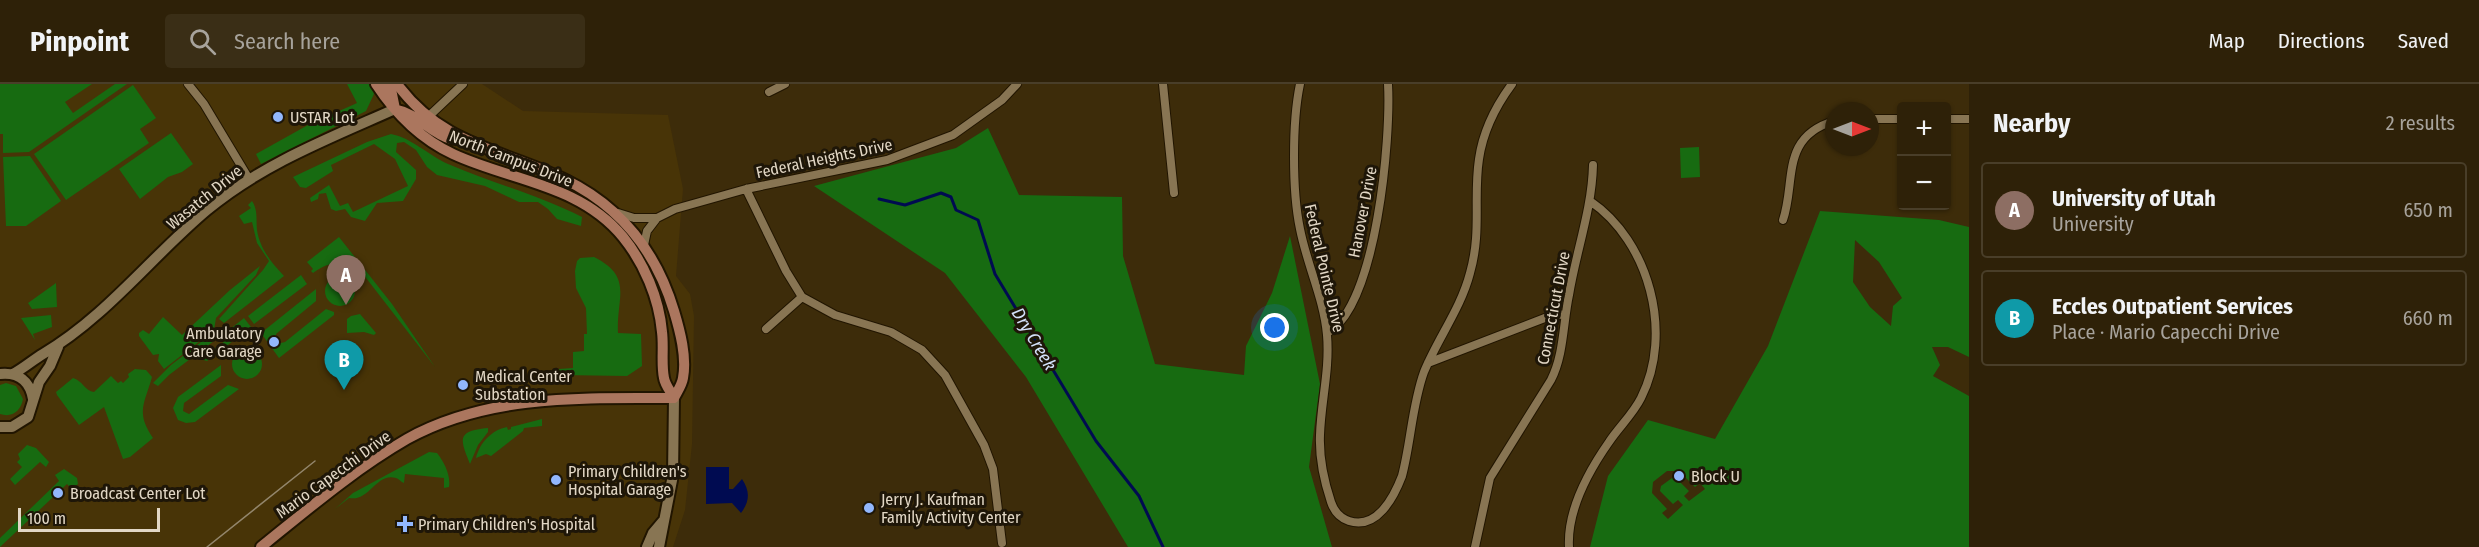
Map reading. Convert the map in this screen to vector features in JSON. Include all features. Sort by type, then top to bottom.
[{"type":"main road","name":"North Campus Drive","points":[[376,84],[395,109],[416,129],[446,150],[559,190],[584,203],[614,226],[638,258],[654,296],[662,330],[664,379],[674,398]]},
{"type":"main road","points":[[387,84],[394,99],[395,109],[411,115],[437,134],[466,141]]},
{"type":"main road","name":"North Campus Drive","points":[[397,84],[428,117],[448,132],[562,179],[598,198],[616,212],[644,245],[665,286],[680,336],[683,379],[674,398]]},
{"type":"main road","name":"Mario Capecchi Drive","points":[[261,547],[381,455],[410,438],[471,414],[525,403],[584,398],[674,398]]},
{"type":"street","points":[[188,84],[204,104],[249,178]]},
{"type":"street","points":[[428,117],[463,84]]},
{"type":"street","points":[[769,92],[785,84]]},
{"type":"street","name":"Federal Heights Drive","points":[[616,212],[634,218],[657,218],[675,209],[746,189],[887,160],[953,135],[1002,100],[1017,84]]},
{"type":"street","points":[[1163,84],[1174,193]]},
{"type":"street","name":"Federal Pointe Drive","points":[[1300,84],[1296,149],[1298,216],[1327,333],[1328,361],[1320,426],[1320,456],[1334,509],[1339,515],[1353,523],[1367,522],[1378,515],[1400,483],[1422,380],[1428,363],[1457,307],[1470,273],[1478,229],[1478,168],[1481,146],[1495,109],[1512,84]]},
{"type":"street","name":"Hanover Drive","points":[[1327,333],[1335,329],[1346,315],[1370,251],[1385,171],[1388,84]]},
{"type":"street","name":"Wasatch Drive","points":[[13,374],[34,362],[41,355],[58,347],[98,313],[207,210],[249,178],[395,109]]},
{"type":"street","points":[[1879,119],[1897,119]]},
{"type":"street","points":[[1951,119],[1969,119]]},
{"type":"street","points":[[1783,220],[1788,198],[1789,173],[1798,148],[1817,129],[1825,125]]},
{"type":"street","name":"Connecticut Drive","points":[[1475,547],[1490,478],[1556,370],[1565,314],[1590,201],[1593,165]]},
{"type":"street","points":[[746,189],[786,271],[802,297],[835,315],[891,332],[922,350],[945,375],[984,446],[993,469],[1002,543]]},
{"type":"street","points":[[1569,547],[1570,525],[1581,493],[1599,458],[1642,396],[1650,369],[1654,339],[1652,304],[1638,257],[1628,240],[1602,209],[1590,201]]},
{"type":"street","points":[[644,245],[647,231],[657,218]]},
{"type":"street","points":[[766,329],[802,297]]},
{"type":"street","points":[[1428,363],[1550,316],[1565,314]]},
{"type":"street","name":"Wasatch Drive","points":[[0,427],[12,427],[21,423],[32,409],[39,382],[50,366],[58,347]]},
{"type":"street","points":[[0,374],[20,376],[29,385],[33,400]]},
{"type":"street","points":[[659,547],[673,475],[674,398]]},
{"type":"street","points":[[647,547],[653,533],[664,520]]},
{"type":"shaded area","points":[[0,84],[482,84],[523,111],[668,115],[683,189],[676,276],[690,294],[694,316],[692,444],[685,510],[673,547],[0,547]]},
{"type":"shaded area","points":[[706,467],[729,467],[729,489],[733,489],[742,479],[748,496],[741,513],[732,503],[706,504]]},
{"type":"green space","points":[[0,84],[92,84],[65,102],[73,113],[115,84],[127,84],[29,152],[3,153],[3,134],[0,134]]},
{"type":"green space","points":[[347,84],[371,84],[374,94],[366,111],[261,164],[256,154],[308,125],[357,103]]},
{"type":"green space","points":[[133,85],[156,118],[140,129],[149,143],[66,200],[34,154]]},
{"type":"green space","points":[[988,128],[1019,195],[1122,197],[1123,256],[1155,364],[1244,375],[1246,346],[1272,293],[1290,236],[1320,384],[1309,467],[1332,547],[1128,547],[1026,377],[945,273],[814,186],[956,148]]},
{"type":"green space","points":[[171,133],[193,164],[182,172],[168,177],[140,199],[119,169]]},
{"type":"green space","points":[[391,134],[406,139],[448,164],[549,202],[582,217],[581,226],[557,219],[538,202],[519,202],[485,186],[437,175],[427,167],[416,150],[404,142],[397,143],[396,152],[416,170],[416,179],[403,201],[377,203],[365,221],[351,217],[345,209],[336,211],[331,209],[326,193],[319,194],[318,199],[311,202],[310,198],[329,185],[340,206],[348,203],[353,212],[408,186],[395,159],[374,144],[331,165],[333,171],[306,188],[300,187],[293,177],[367,142]]},
{"type":"green space","points":[[1699,147],[1700,177],[1681,178],[1680,148]]},
{"type":"green space","points":[[30,156],[61,201],[26,226],[6,226],[3,157]]},
{"type":"green space","points":[[252,201],[263,249],[284,276],[224,323],[219,319],[269,261],[257,243],[252,222],[244,224],[239,216],[251,208],[248,205]]},
{"type":"green space","points":[[1820,211],[1939,220],[1969,227],[1969,357],[1948,347],[1932,347],[1940,365],[1933,376],[1969,396],[1969,547],[1590,547],[1608,476],[1648,420],[1715,439],[1768,346]],"holes":[[[1855,240],[1879,262],[1902,298],[1893,306],[1891,326],[1870,307],[1853,282]],[[1667,471],[1679,471],[1695,487],[1700,483],[1705,489],[1689,501],[1684,496],[1689,491],[1676,478],[1672,478],[1661,486],[1660,491],[1673,504],[1678,500],[1683,505],[1668,519],[1662,513],[1667,509],[1652,493],[1653,482]]]},
{"type":"green space","points":[[339,237],[392,304],[435,367],[356,265],[333,264],[324,266],[313,273],[311,271],[313,269],[307,262]]},
{"type":"green space","points":[[594,257],[614,272],[619,281],[618,333],[641,334],[642,366],[627,376],[560,375],[559,369],[573,368],[573,352],[584,351],[584,334],[587,334],[586,308],[576,288],[575,271],[580,258]]},
{"type":"green space","points":[[260,266],[256,275],[216,318],[214,330],[164,369],[158,361],[159,354],[153,355],[139,333],[143,330],[149,334],[163,317],[182,335],[230,290]]},
{"type":"green space","points":[[301,275],[307,284],[254,324],[248,316]]},
{"type":"green space","points":[[340,276],[351,280],[355,291],[351,302],[340,306],[329,302],[325,291],[329,280]]},
{"type":"green space","points":[[56,283],[57,307],[32,309],[28,303]]},
{"type":"green space","points":[[316,289],[316,301],[276,334],[276,341],[285,342],[326,309],[334,312],[334,315],[279,358],[261,333]]},
{"type":"green space","points":[[360,314],[376,333],[374,335],[364,332],[347,333],[347,319]]},
{"type":"green space","points":[[51,315],[52,327],[33,334],[35,340],[21,318]]},
{"type":"green space","points":[[244,318],[251,327],[207,361],[200,359],[232,336],[229,330]]},
{"type":"green space","points":[[214,332],[219,337],[158,386],[153,383],[171,365]]},
{"type":"green space","points":[[247,349],[258,353],[262,364],[258,375],[247,379],[236,375],[232,364],[236,353]]},
{"type":"green space","points":[[221,365],[221,376],[184,403],[183,411],[189,414],[228,385],[239,389],[195,422],[186,423],[178,420],[173,408],[178,397]]},
{"type":"green space","points":[[135,369],[146,370],[152,377],[144,401],[143,414],[153,438],[130,457],[123,459],[104,407],[79,425],[56,392],[73,378],[94,392],[111,376],[118,383],[121,381],[123,383],[129,377],[128,374]]},
{"type":"green space","points":[[6,383],[16,386],[23,399],[18,410],[4,415],[0,414],[0,385]]},
{"type":"green space","points":[[542,419],[542,426],[524,428],[491,456],[486,454],[476,458],[484,442],[496,431],[507,427],[508,430],[511,427]]},
{"type":"green space","points":[[488,428],[470,464],[463,438],[470,431]]},
{"type":"green space","points":[[27,445],[36,448],[49,462],[46,467],[40,462],[15,485],[10,479],[22,467],[17,462],[20,459],[18,454]]},
{"type":"green space","points":[[429,452],[437,453],[442,460],[448,473],[449,487],[444,488],[444,478],[405,474],[404,483],[389,477],[383,479],[362,496],[349,498],[335,509],[353,493]]},
{"type":"green space","points":[[64,469],[77,478],[78,484],[72,489],[67,484],[0,547],[0,538],[59,481],[55,475]]},
{"type":"waterway","name":"Dry Creek","points":[[879,199],[905,205],[941,193],[951,197],[956,210],[978,220],[995,274],[1096,441],[1139,496],[1163,547]]},
{"type":"tram line","points":[[207,547],[315,461]]},
{"type":"place","name":"USTAR Lot","points":[[278,117]]},
{"type":"place","name":"University of Utah","points":[[346,305]]},
{"type":"place","name":"Ambulatory Care Garage","points":[[274,342]]},
{"type":"place","name":"Medical Center Substation","points":[[463,385]]},
{"type":"place","name":"Eccles Outpatient Services","points":[[344,390]]},
{"type":"place","name":"Block U","points":[[1679,476]]},
{"type":"place","name":"Primary Children's Hospital Garage","points":[[556,480]]},
{"type":"place","name":"Broadcast Center Lot","points":[[58,493]]},
{"type":"place","name":"Jerry J. Kaufman Family Activity Center","points":[[869,508]]},
{"type":"place","name":"Primary Children's Hospital","points":[[405,524]]}]
